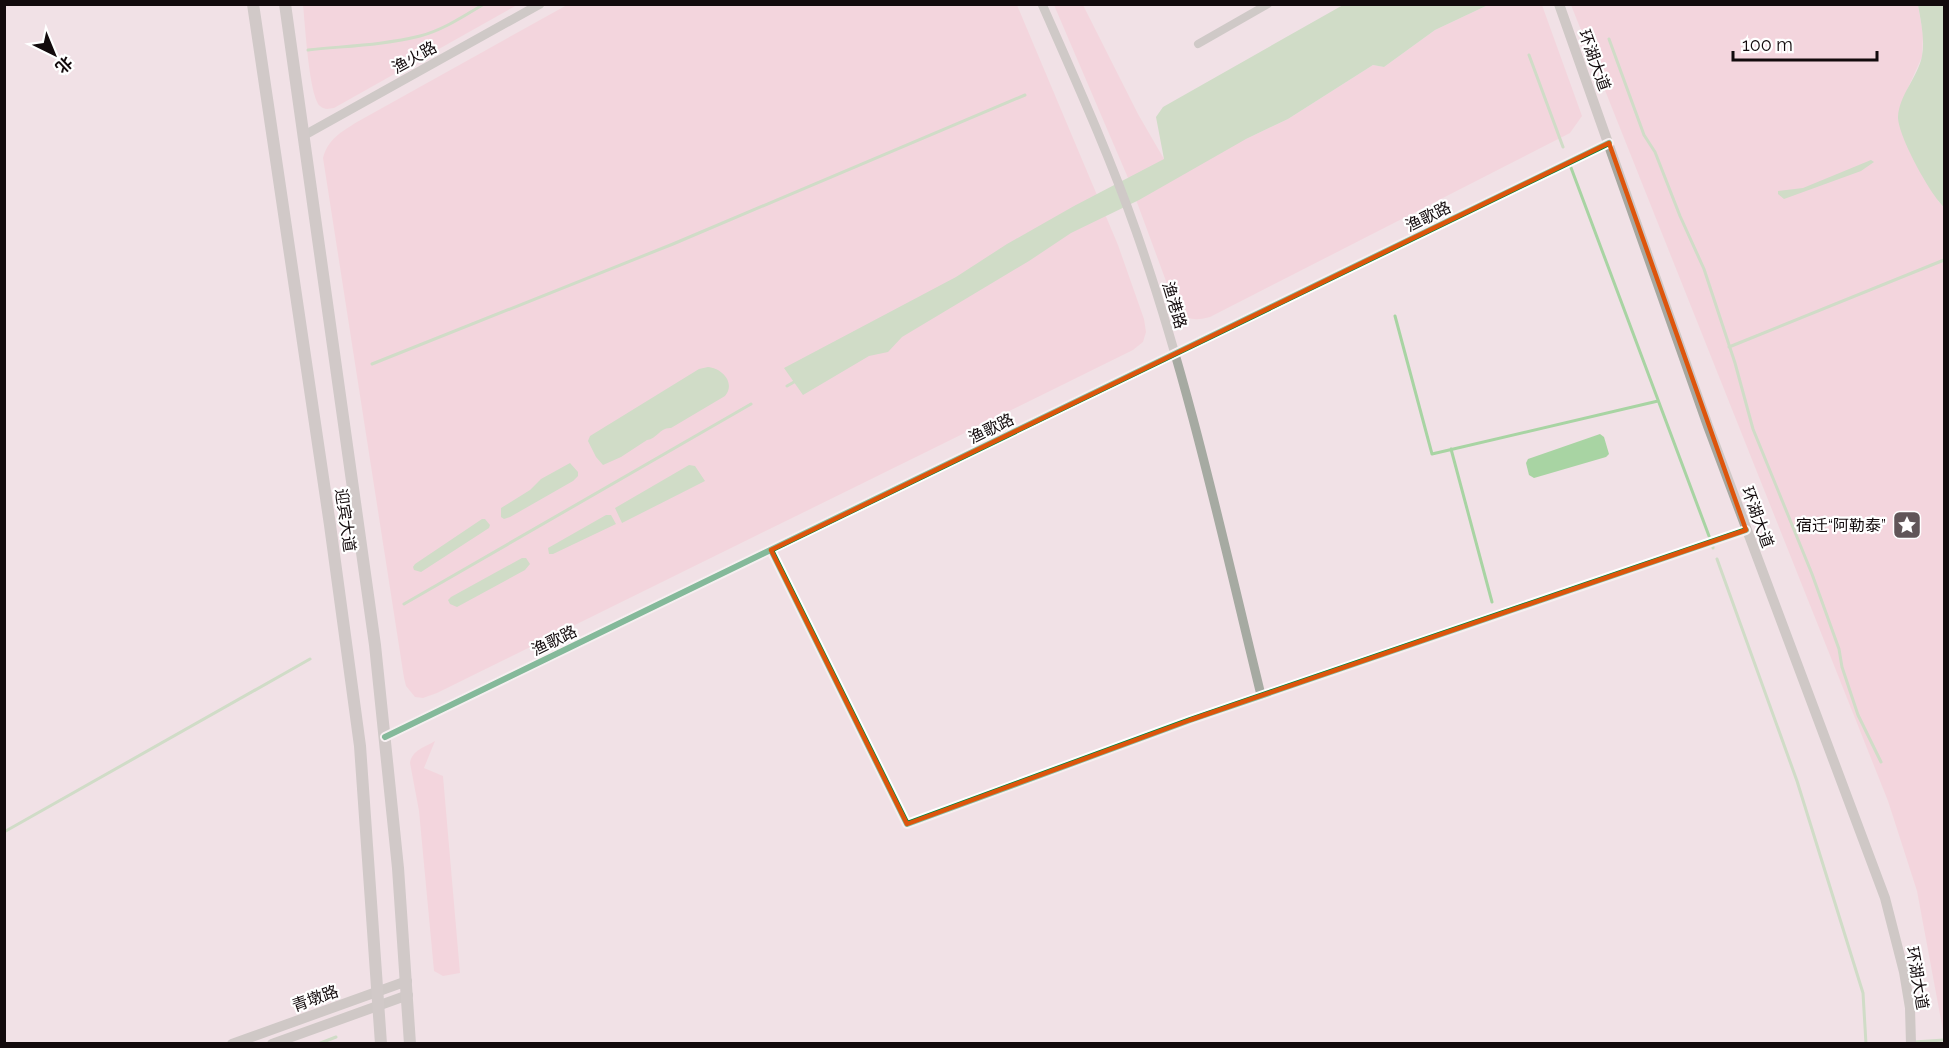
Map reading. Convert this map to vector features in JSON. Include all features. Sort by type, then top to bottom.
[{"type":"highway","name":"迎宾大道","points":[[253,4],[330,525],[360,746],[381,1044]]},
{"type":"highway","name":"迎宾大道","points":[[285,4],[375,645],[398,868],[410,1044]]},
{"type":"main road","name":"环湖大道","points":[[1559,4],[1746,530],[1885,898],[1904,972],[1910,1008],[1911,1041]]},
{"type":"main road","name":"青墩路","points":[[232,1044],[407,981]]},
{"type":"main road","name":"青墩路","points":[[272,1044],[408,995]]},
{"type":"street","name":"渔火路","points":[[303,136],[540,4]]},
{"type":"street","name":"渔港路","points":[[1042,4],[1136,229],[1203,451],[1261,695]]},
{"type":"street","points":[[1198,44],[1269,4]]},
{"type":"street","name":"渔歌路","points":[[385,737],[1609,143]]},
{"type":"street","points":[[771,549],[907,824],[1261,695],[1746,530]]},
{"type":"highlighted area","points":[[1609,143],[1746,530],[1190,720],[907,824],[771,550]]},
{"type":"shaded area","points":[[303,4],[517,5],[334,108],[327,109],[320,106],[313,89]]},
{"type":"shaded area","points":[[567,5],[1017,5],[1118,245],[1144,319],[1146,332],[1143,342],[1133,350],[437,693],[423,698],[415,697],[406,686],[404,678],[323,158],[332,141],[351,126]]},
{"type":"shaded area","points":[[1054,5],[1083,5],[1138,114],[1164,159],[1246,139],[1288,119],[1373,65],[1384,67],[1435,30],[1488,5],[1542,5],[1582,116],[1570,133],[1210,317],[1192,319],[1177,311],[1128,178]]},
{"type":"shaded area","points":[[1343,5],[1488,5],[1435,30],[1384,67],[1373,65],[1288,119],[1246,139],[1139,200],[1071,233],[1029,261],[902,337],[888,352],[869,356],[803,395],[784,368],[956,277],[1007,244],[1164,159],[1156,117],[1163,107]]},
{"type":"shaded area","points":[[1571,5],[1918,5],[1923,34],[1922,57],[1903,99],[1938,201],[1944,207],[1944,1036],[1917,891],[1888,801]]},
{"type":"shaded area","points":[[1918,5],[1944,5],[1944,207],[1916,164],[1899,126],[1899,109],[1920,64],[1923,50]]},
{"type":"shaded area","points":[[1871,160],[1874,162],[1861,171],[1784,199],[1778,194],[1778,191],[1803,188]]},
{"type":"shaded area","points":[[708,367],[718,370],[726,377],[729,386],[725,396],[671,428],[664,429],[621,457],[603,465],[596,457],[588,441],[590,436],[699,369]]},
{"type":"shaded area","points":[[1600,434],[1604,437],[1609,454],[1606,457],[1534,478],[1529,475],[1526,463],[1528,459]]},
{"type":"shaded area","points":[[570,463],[578,472],[578,476],[573,481],[510,517],[504,519],[501,517],[501,508],[530,490],[541,479]]},
{"type":"shaded area","points":[[689,465],[695,466],[705,481],[622,523],[615,508]]},
{"type":"shaded area","points":[[606,515],[611,515],[616,524],[549,554],[548,548]]},
{"type":"shaded area","points":[[482,519],[490,525],[489,528],[421,572],[414,570],[415,564]]},
{"type":"shaded area","points":[[522,558],[526,558],[530,564],[525,570],[457,607],[450,604],[448,600],[451,597]]},
{"type":"shaded area","points":[[435,741],[424,768],[443,776],[460,973],[443,976],[434,971],[419,811],[410,763],[416,752]]},
{"type":"waterway","points":[[308,50],[420,36],[445,26],[484,4]]},
{"type":"waterway","points":[[1609,39],[1644,135],[1655,152],[1704,269],[1735,363],[1753,429],[1812,574],[1839,649],[1842,667],[1858,715],[1881,762]]},
{"type":"waterway","points":[[1529,55],[1563,147]]},
{"type":"waterway","points":[[372,364],[673,244],[1025,95]]},
{"type":"waterway","points":[[1570,165],[1709,536]]},
{"type":"waterway","points":[[1729,347],[1944,260]]},
{"type":"waterway","points":[[1395,316],[1432,454],[1658,401]]},
{"type":"waterway","points":[[787,386],[794,382]]},
{"type":"waterway","points":[[404,604],[751,404]]},
{"type":"waterway","points":[[1451,449],[1492,602]]},
{"type":"waterway","points":[[1717,559],[1797,781],[1863,993],[1866,1044]]},
{"type":"waterway","points":[[4,832],[310,659]]},
{"type":"waterway","points":[[318,1044],[336,1037]]},
{"type":"waterway","points":[[1914,1042],[1944,1040]]},
{"type":"cycle path","points":[[385,737],[1609,143]]},
{"type":"cycle path","points":[[771,550],[907,824],[1190,720],[1746,530]]},
{"type":"place","name":"宿迁“阿勒泰”","points":[[1907,525]]}]
